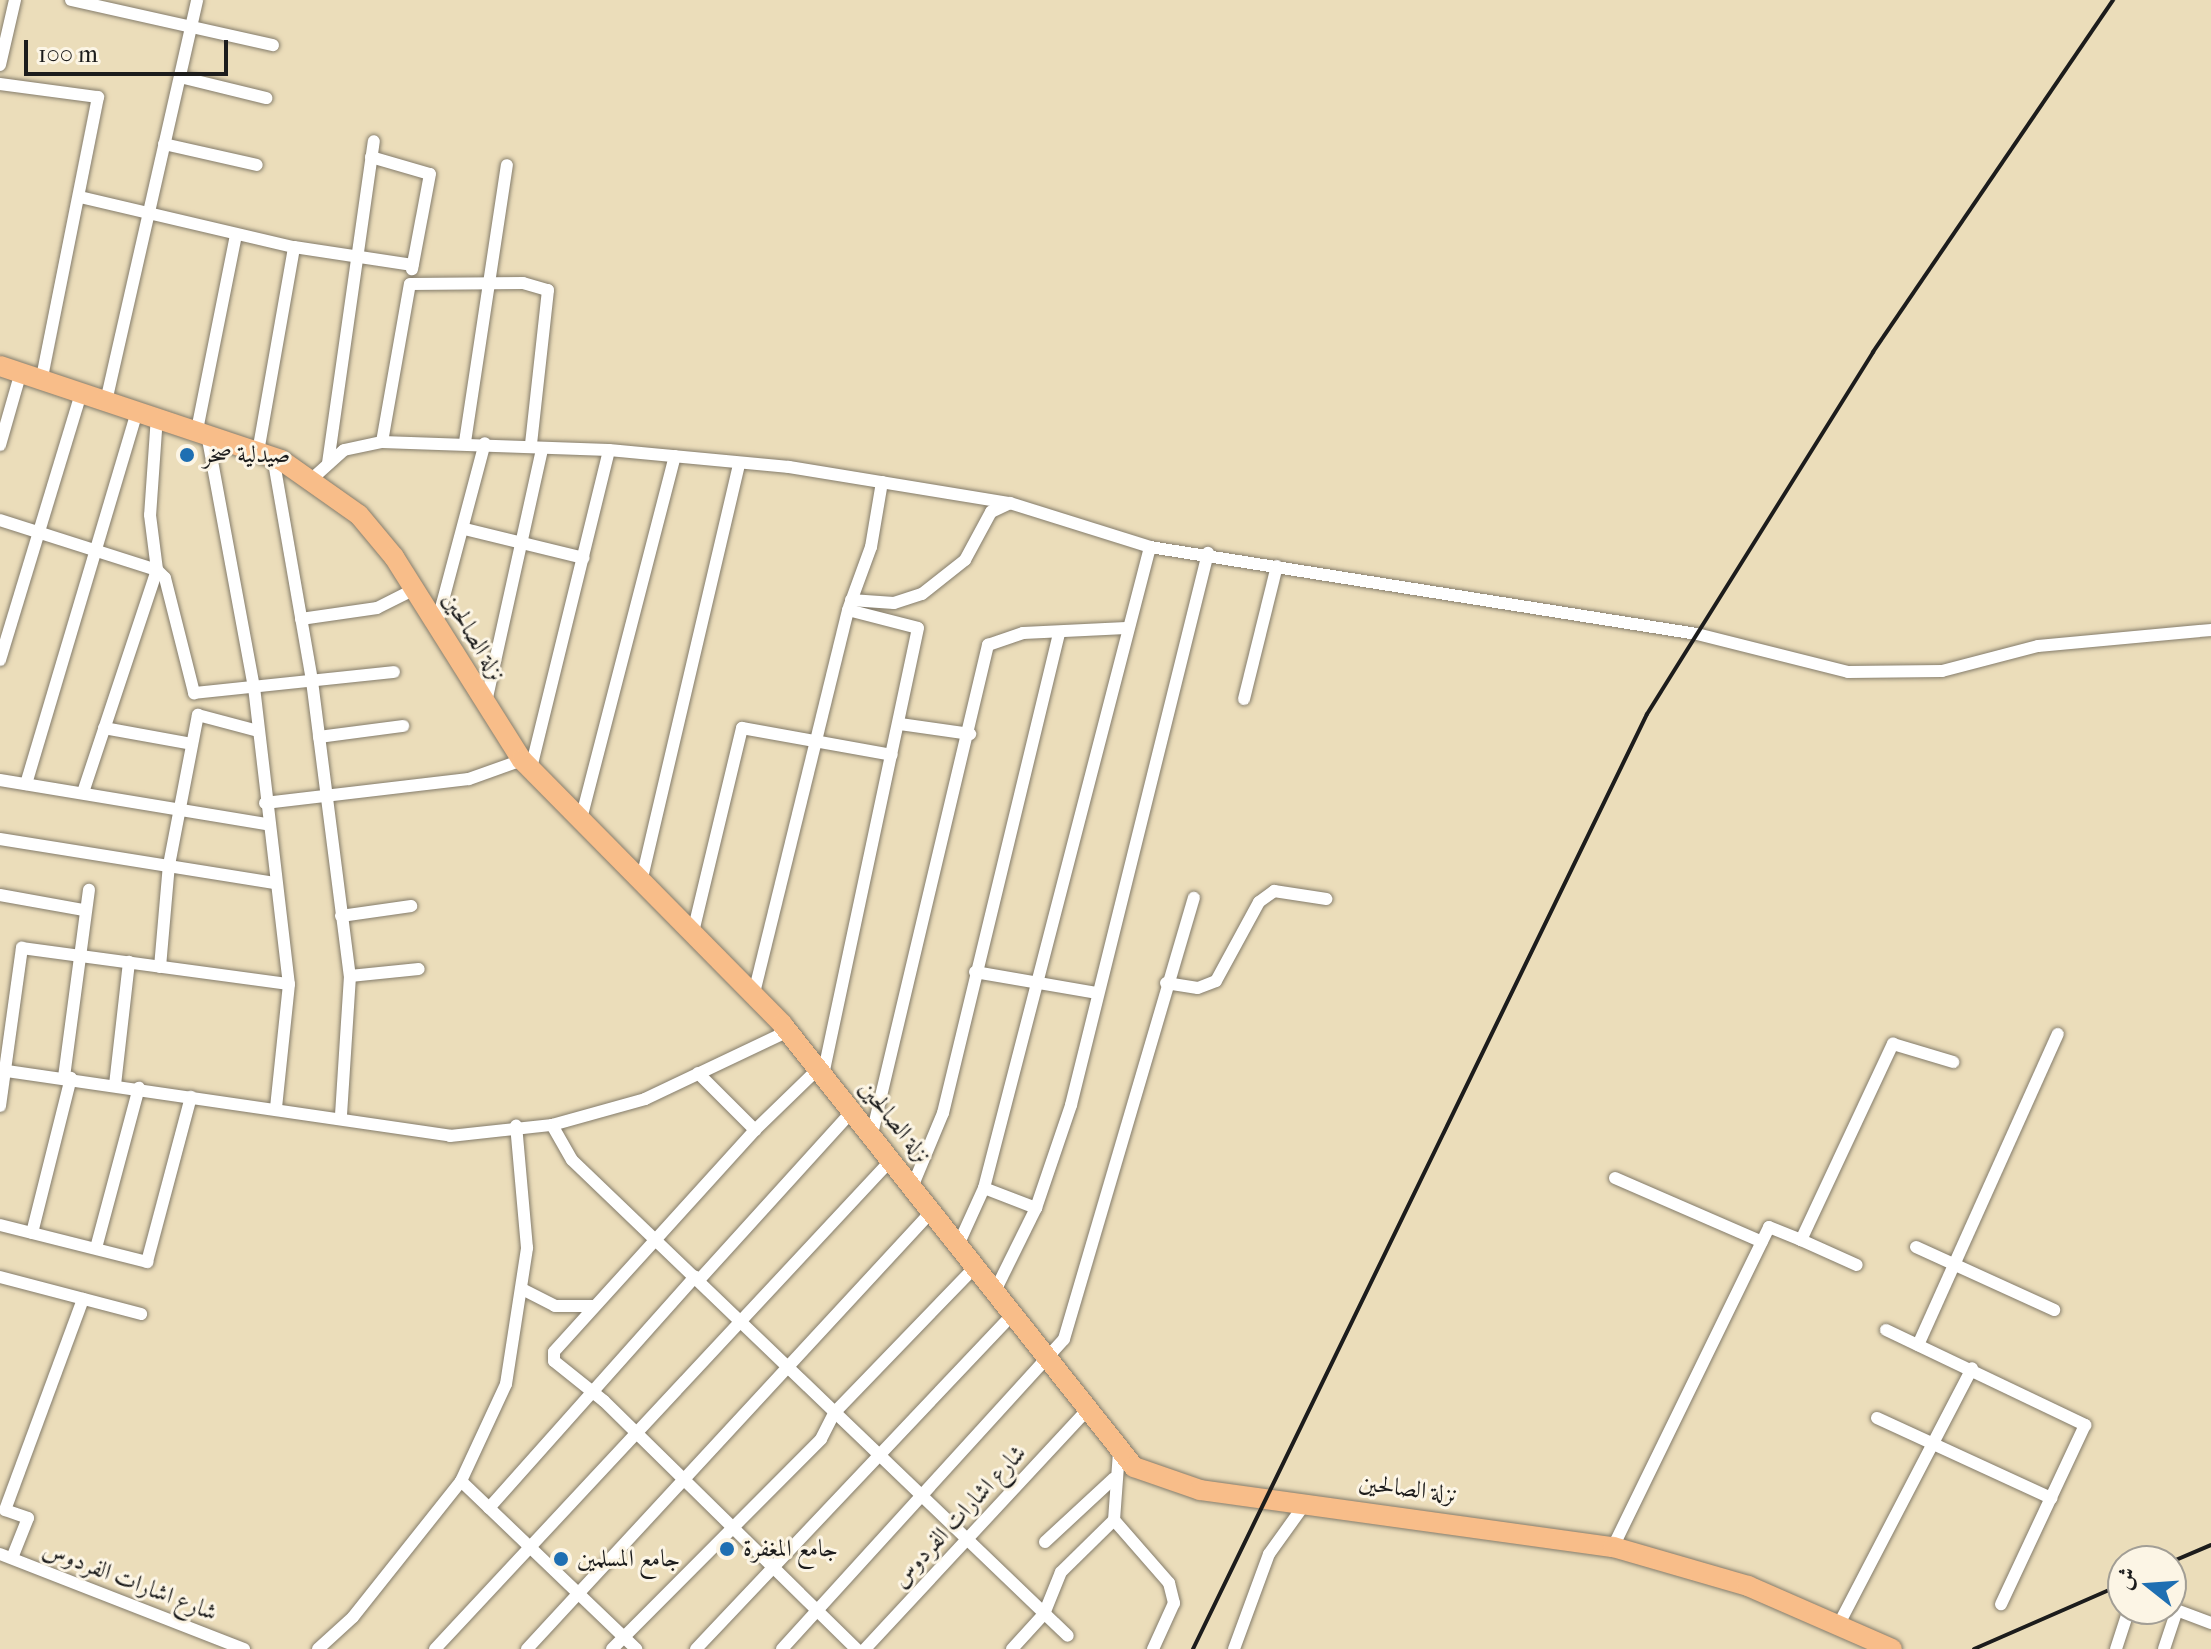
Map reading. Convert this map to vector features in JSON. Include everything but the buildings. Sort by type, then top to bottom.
[{"type":"main road","name":"نزلة الصالحين","points":[[0,366],[107,397],[265,455],[321,470],[415,589],[485,705],[526,764],[642,878],[788,1031],[959,1243],[1084,1413],[1119,1452],[1162,1482],[1613,1547],[1748,1586],[1840,1622],[1892,1649]]},
{"type":"street","points":[[0,65],[15,0]]},
{"type":"street","points":[[71,0],[273,45]]},
{"type":"street","points":[[107,397],[197,0]]},
{"type":"street","points":[[180,77],[266,98]]},
{"type":"street","points":[[0,84],[98,97],[42,378]]},
{"type":"street","points":[[321,470],[353,256],[374,141]]},
{"type":"street","points":[[164,144],[257,165]]},
{"type":"street","points":[[371,157],[430,174],[382,442]]},
{"type":"street","points":[[465,442],[486,283],[507,165]]},
{"type":"street","points":[[80,197],[148,216],[294,247],[413,265]]},
{"type":"street","points":[[236,235],[202,432],[254,687],[267,824],[289,984],[276,1108]]},
{"type":"street","points":[[294,247],[265,455],[312,681],[350,976],[341,1116]]},
{"type":"street","points":[[410,284],[486,283],[548,290],[537,447],[521,543],[485,705]]},
{"type":"street","points":[[0,445],[21,372]]},
{"type":"street","points":[[0,660],[82,390]]},
{"type":"street","points":[[26,784],[98,551],[147,412]]},
{"type":"street","points":[[83,793],[157,570],[150,515],[147,412]]},
{"type":"street","points":[[321,470],[344,450],[382,442],[465,442],[609,450],[739,463],[1010,503],[1150,547],[1208,553],[1697,634],[1848,672],[1942,671],[2038,646],[2211,630]]},
{"type":"street","points":[[437,623],[465,529],[485,443]]},
{"type":"street","points":[[265,803],[469,779],[526,764],[584,558],[609,450]]},
{"type":"street","points":[[581,819],[675,456]]},
{"type":"street","points":[[642,878],[739,463]]},
{"type":"street","points":[[754,993],[882,482]]},
{"type":"street","points":[[850,605],[894,603],[922,594],[965,560],[991,512],[1010,503]]},
{"type":"street","points":[[0,520],[157,570],[165,578],[194,693],[394,672]]},
{"type":"street","points":[[465,529],[584,558]]},
{"type":"street","points":[[959,1243],[984,1188],[1126,628],[1150,547]]},
{"type":"street","points":[[995,1291],[1036,1208],[1071,1105],[1096,993],[1208,553]]},
{"type":"street","points":[[1244,699],[1277,566]]},
{"type":"street","points":[[301,619],[377,608],[415,589]]},
{"type":"street","points":[[850,605],[921,630],[821,1071],[755,1130],[594,1306],[554,1361],[596,1393],[856,1649]]},
{"type":"street","points":[[872,1134],[990,641],[1126,628]]},
{"type":"street","points":[[913,1185],[943,1113],[1059,634]]},
{"type":"street","points":[[160,967],[169,865],[198,715],[258,731]]},
{"type":"street","points":[[900,724],[970,734]]},
{"type":"street","points":[[319,737],[403,726]]},
{"type":"street","points":[[693,932],[739,733],[747,727],[892,755]]},
{"type":"street","points":[[104,728],[192,744]]},
{"type":"street","points":[[0,780],[267,824]]},
{"type":"street","points":[[0,839],[275,883]]},
{"type":"street","points":[[32,1233],[68,1078],[83,910],[89,890]]},
{"type":"street","points":[[1166,983],[1198,988],[1216,981],[1259,902],[1274,891],[1326,899]]},
{"type":"street","points":[[0,895],[83,910]]},
{"type":"street","points":[[782,1649],[1045,1361],[1077,1306],[1166,983],[1194,898]]},
{"type":"street","points":[[341,916],[411,906]]},
{"type":"street","points":[[0,1106],[22,948],[289,984]]},
{"type":"street","points":[[115,1085],[129,962]]},
{"type":"street","points":[[350,976],[419,969]]},
{"type":"street","points":[[975,972],[1096,993]]},
{"type":"street","points":[[4,1070],[341,1116],[450,1136],[516,1125],[552,1125],[645,1099],[788,1031]]},
{"type":"street","points":[[1918,1345],[2058,1034]]},
{"type":"street","points":[[1801,1240],[1895,1041],[1953,1062]]},
{"type":"street","points":[[698,1073],[755,1130]]},
{"type":"street","points":[[96,1248],[139,1088]]},
{"type":"street","points":[[0,1225],[147,1262],[191,1097]]},
{"type":"street","points":[[489,1508],[853,1110]]},
{"type":"street","points":[[318,1649],[353,1617],[461,1481],[506,1384],[524,1290],[516,1125]]},
{"type":"street","points":[[552,1125],[572,1160],[1068,1636]]},
{"type":"street","points":[[435,1649],[892,1159]]},
{"type":"street","points":[[1615,1178],[1762,1242]]},
{"type":"street","points":[[984,1188],[1036,1208]]},
{"type":"street","points":[[527,1649],[933,1210]]},
{"type":"street","points":[[1613,1547],[1772,1226],[1857,1265]]},
{"type":"street","points":[[1916,1247],[2054,1310]]},
{"type":"street","points":[[612,1649],[729,1524],[821,1439],[835,1412],[976,1266]]},
{"type":"street","points":[[0,1277],[141,1314]]},
{"type":"street","points":[[524,1290],[555,1306],[594,1306]]},
{"type":"street","points":[[6,1556],[28,1518],[5,1510],[83,1299]]},
{"type":"street","points":[[696,1649],[1012,1315]]},
{"type":"street","points":[[1886,1330],[1972,1368],[2085,1425],[2001,1604]]},
{"type":"street","points":[[1840,1622],[1972,1368]]},
{"type":"street","name":"شارع اشارات الفردوس","points":[[865,1649],[1084,1413]]},
{"type":"street","points":[[1877,1418],[2051,1498]]},
{"type":"street","points":[[1119,1452],[1114,1478],[1114,1520],[1169,1583],[1174,1603],[1153,1649]]},
{"type":"street","points":[[1045,1542],[1114,1478]]},
{"type":"street","points":[[461,1481],[636,1649]]},
{"type":"street","points":[[1234,1649],[1269,1554],[1307,1501]]},
{"type":"street","points":[[1012,1649],[1044,1614],[1061,1572],[1114,1520]]},
{"type":"street","name":"شارع اشارات الفردوس","points":[[6,1556],[244,1649]]},
{"type":"street","points":[[2187,1614],[2211,1623]]},
{"type":"street","points":[[2116,1649],[2124,1625]]},
{"type":"street","points":[[2164,1649],[2170,1625]]},
{"type":"railway","points":[[1193,1649],[1647,714],[1873,352],[2113,0]]},
{"type":"railway","points":[[2187,1555],[2211,1545]]},
{"type":"railway","points":[[1974,1649],[2107,1591]]},
{"type":"place","name":"صيدلية صخر","points":[[187,455]]},
{"type":"place","name":"جامع المغفرة","points":[[727,1549]]},
{"type":"place","name":"جامع المسلمين","points":[[561,1559]]}]
